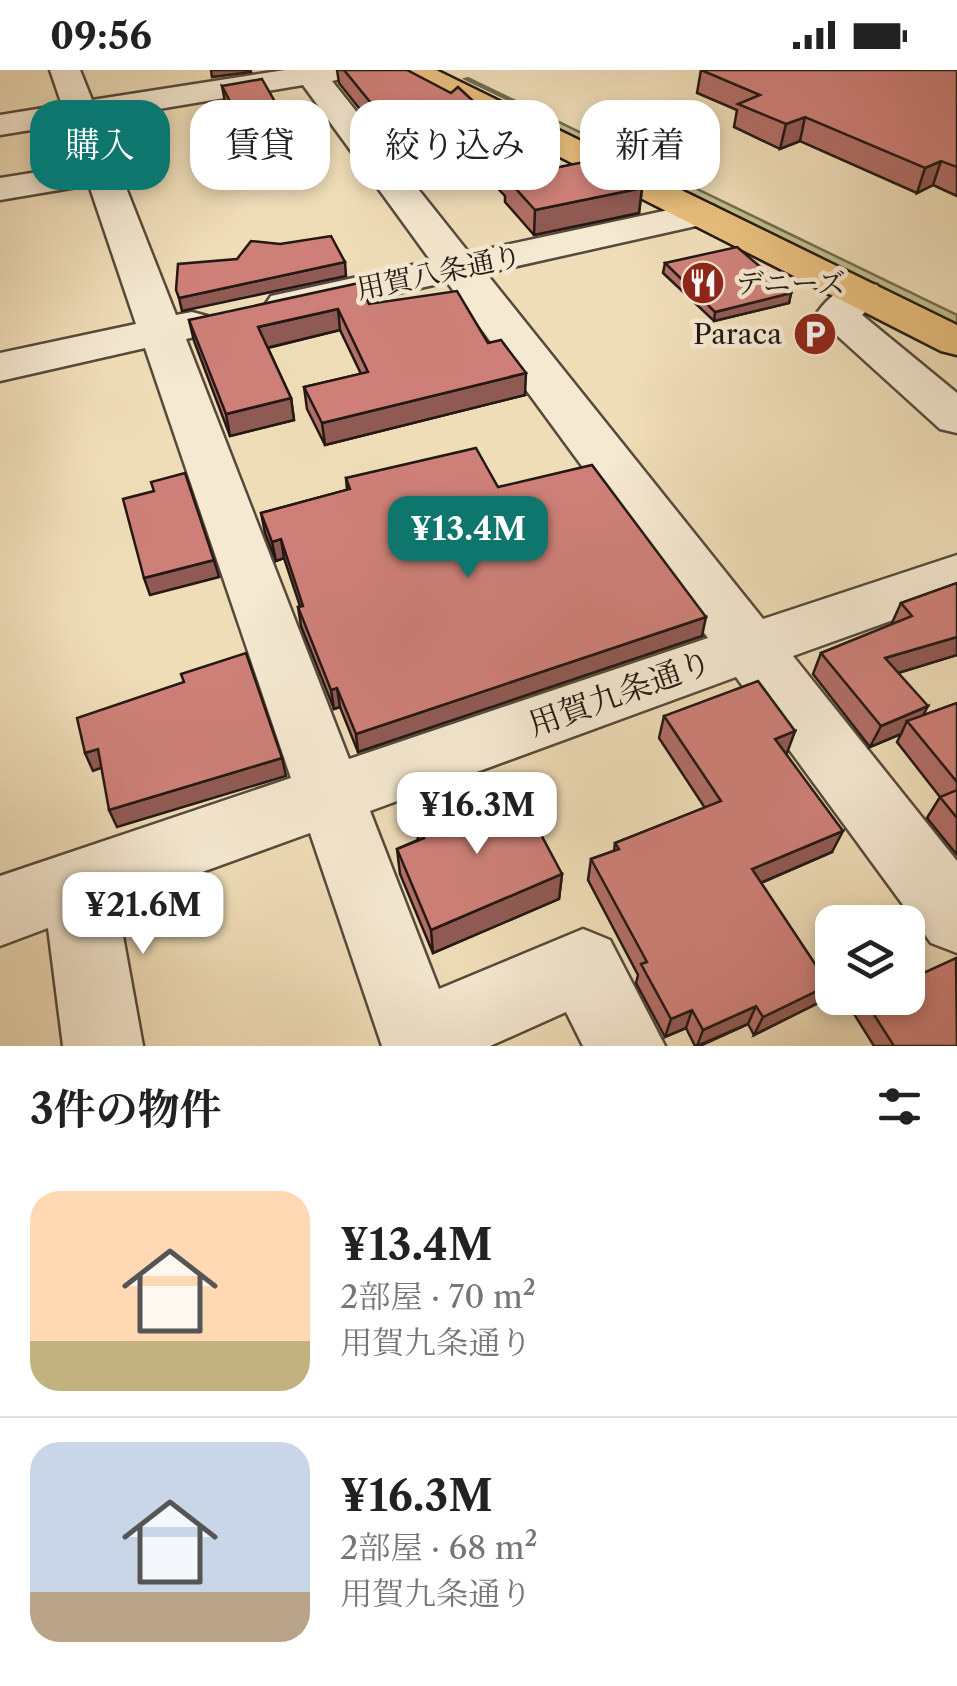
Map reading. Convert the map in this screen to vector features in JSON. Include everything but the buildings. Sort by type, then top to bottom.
[{"type":"main road","points":[[412,70],[701,214],[874,281]]},
{"type":"main road","points":[[472,70],[874,281],[957,342]]},
{"type":"street","points":[[0,125],[73,91],[320,72],[458,267],[957,918]]},
{"type":"street","points":[[0,190],[30,185]]},
{"type":"street","points":[[109,190],[420,1042],[583,966],[625,1046]]},
{"type":"street","name":"用賀八条通り","points":[[0,367],[701,214]]},
{"type":"street","points":[[874,281],[838,313],[957,418]]},
{"type":"street","name":"用賀九条通り","points":[[0,911],[957,575]]},
{"type":"street","points":[[78,883],[103,1046]]},
{"type":"green space","points":[[468,78],[513,100],[509,100],[465,79]]},
{"type":"green space","points":[[560,123],[580,132],[580,142],[560,130]]},
{"type":"green space","points":[[677,190],[699,190],[957,315],[957,328]]},
{"type":"place","name":"デニーズ","points":[[703,283]]},
{"type":"place","name":"Paraca","points":[[815,334]]}]
